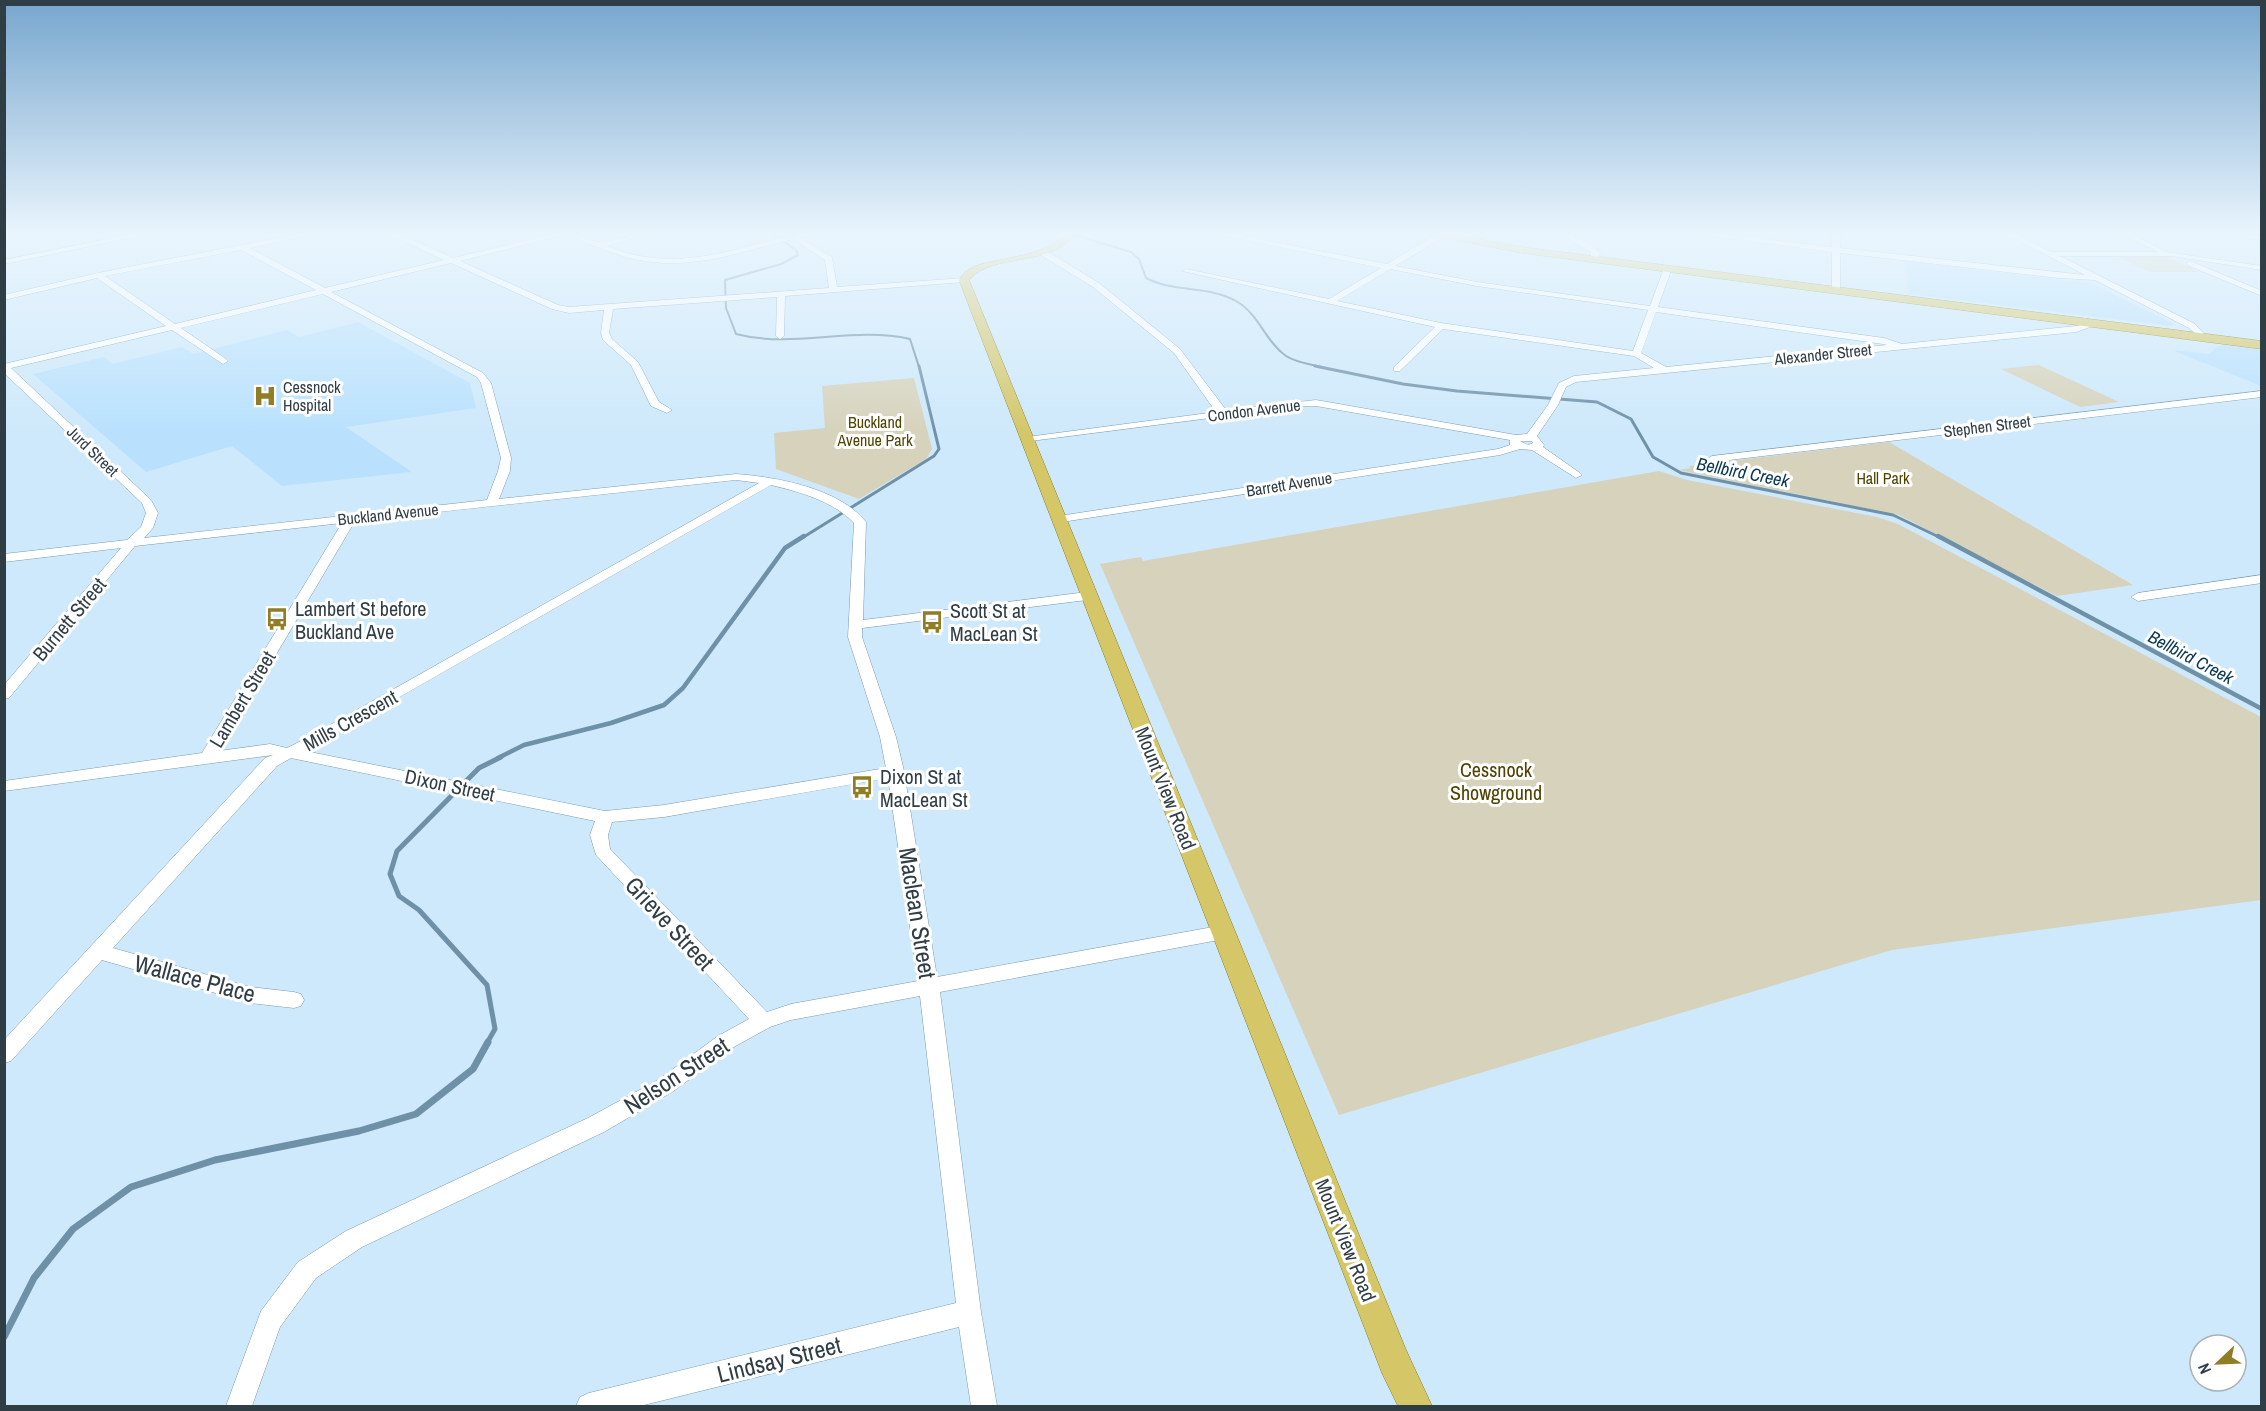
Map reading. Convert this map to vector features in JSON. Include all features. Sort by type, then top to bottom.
[{"type":"main road","name":"Mount View Road","points":[[972,300],[1087,596],[1224,932],[1394,1361],[1415,1407]]},
{"type":"main road","points":[[1915,300],[2262,345]]},
{"type":"street","points":[[134,300],[222,361]]},
{"type":"street","points":[[4,367],[286,300]]},
{"type":"street","points":[[339,300],[480,375],[486,383],[506,458],[504,471],[492,503]]},
{"type":"street","points":[[540,300],[561,309],[701,300]]},
{"type":"street","points":[[780,336],[781,300]]},
{"type":"street","points":[[1114,300],[1177,351],[1224,414]]},
{"type":"street","points":[[1320,300],[1441,326],[1636,354],[1664,370]]},
{"type":"street","points":[[1330,302],[1334,300]]},
{"type":"street","points":[[1589,300],[1884,340],[1900,346]]},
{"type":"street","points":[[1636,354],[1656,300]]},
{"type":"street","points":[[2140,300],[2192,326],[2202,336]]},
{"type":"street","points":[[609,307],[605,333],[608,340],[635,364],[655,404],[667,410]]},
{"type":"street","name":"Alexander Street","points":[[1532,442],[1532,436],[1553,405],[1562,385],[1575,379],[2076,329],[2086,327],[2085,321]]},
{"type":"street","points":[[1397,369],[1441,326]]},
{"type":"street","name":"Jurd Street","points":[[4,367],[147,502],[152,513],[147,528],[132,542]]},
{"type":"street","name":"Stephen Street","points":[[1712,459],[2262,394]]},
{"type":"street","name":"Condon Avenue","points":[[1027,440],[1316,403],[1517,442]]},
{"type":"street","points":[[1517,442],[1532,442],[1576,476]]},
{"type":"street","name":"Barrett Avenue","points":[[1059,520],[1500,452],[1517,442]]},
{"type":"street","name":"Buckland Avenue","points":[[4,558],[132,542],[736,477],[772,480]]},
{"type":"street","name":"Maclean Street","points":[[772,480],[841,505],[853,513],[860,522],[855,625],[858,648],[888,738],[896,771],[929,986],[969,1312],[984,1407]]},
{"type":"street","name":"Mills Crescent","points":[[4,1055],[271,762],[772,480]]},
{"type":"street","name":"Lambert Street","points":[[208,757],[351,518]]},
{"type":"street","name":"Burnett Street","points":[[4,695],[132,542]]},
{"type":"street","points":[[2138,597],[2262,579]]},
{"type":"street","points":[[855,625],[1087,596]]},
{"type":"street","name":"Dixon Street","points":[[4,786],[258,750],[290,753],[605,817],[664,811],[896,771]]},
{"type":"street","name":"Grieve Street","points":[[605,817],[600,836],[602,851],[763,1021]]},
{"type":"street","name":"Nelson Street","points":[[239,1407],[270,1320],[307,1270],[354,1239],[596,1125],[665,1086],[725,1042],[763,1021],[790,1012],[1224,932]]},
{"type":"street","name":"Wallace Place","points":[[97,951],[250,995],[294,1000]]},
{"type":"street","name":"Lindsay Street","points":[[589,1407],[969,1312]]},
{"type":"shaded area","points":[[1957,300],[2125,300],[2172,323],[2172,326]]},
{"type":"shaded area","name":"Cessnock Hospital","points":[[358,322],[470,383],[476,408],[346,427],[412,472],[282,486],[232,446],[146,472],[33,374],[104,357],[113,364],[182,347],[193,354],[287,330],[299,337]]},
{"type":"shaded area","points":[[2218,346],[2261,350],[2261,386],[2172,350],[2209,354]]},
{"type":"green space","points":[[2039,365],[2119,402],[2080,407],[2001,369]]},
{"type":"green space","name":"Buckland Avenue Park","points":[[914,378],[932,449],[926,459],[859,499],[776,469],[774,433],[825,428],[822,386]]},
{"type":"green space","name":"Hall Park","points":[[1889,442],[2133,585],[2057,596],[1899,515],[1678,470],[1691,468],[1689,466]]},
{"type":"green space","name":"Cessnock Showground","points":[[1659,471],[1687,480],[1877,517],[1898,524],[2261,717],[2261,900],[1892,950],[1339,1115],[1100,564],[1141,557],[1143,561]]},
{"type":"waterway","points":[[726,300],[726,308],[736,334],[780,339],[866,335],[910,339],[919,367]]},
{"type":"waterway","name":"Bellbird Creek","points":[[1233,300],[1251,313],[1273,343],[1286,356],[1299,362],[1322,367]]},
{"type":"waterway","points":[[802,538],[934,456],[939,449],[919,366]]},
{"type":"waterway","name":"Bellbird Creek","points":[[1315,366],[1403,384],[1457,391],[1597,402],[1631,419],[1653,457],[1681,473],[1893,515],[1941,538]]},
{"type":"waterway","points":[[498,758],[524,745],[611,723],[664,705],[683,688],[785,548],[804,536]]},
{"type":"waterway","name":"Bellbird Creek","points":[[1938,536],[2262,709]]},
{"type":"waterway","points":[[487,1043],[495,1029],[487,985],[419,910],[399,896],[390,874],[397,851],[479,768],[501,757]]},
{"type":"waterway","points":[[4,1337],[34,1278],[73,1229],[131,1187],[215,1160],[359,1131],[416,1114],[473,1069],[488,1042]]},
{"type":"place","name":"Cessnock Hospital","points":[[265,396]]},
{"type":"place","name":"Lambert St before Buckland Ave","points":[[277,619]]},
{"type":"place","name":"Scott St at MacLean St","points":[[932,622]]},
{"type":"place","name":"Dixon St at MacLean St","points":[[862,787]]}]
